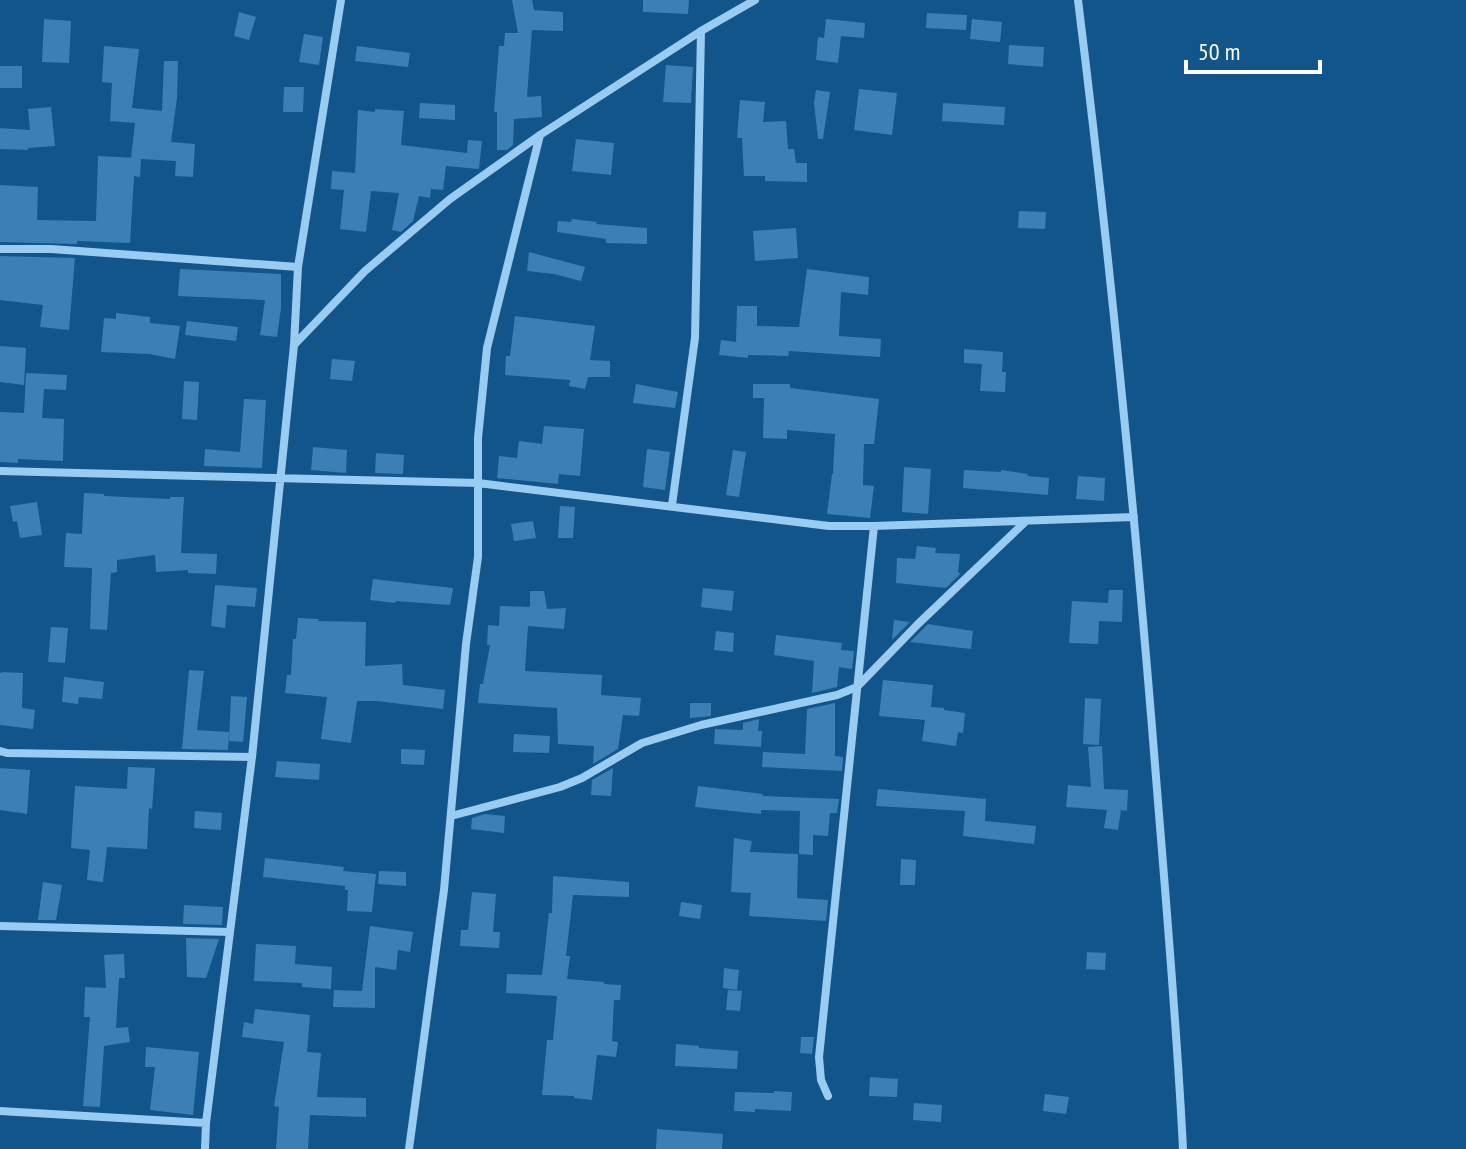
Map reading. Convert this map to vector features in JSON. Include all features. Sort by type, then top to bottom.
[{"type":"street","points":[[205,1149],[252,757],[294,345],[298,267],[341,0]]},
{"type":"street","points":[[294,345],[365,271],[450,199],[540,135],[701,31],[755,0]]},
{"type":"street","points":[[1078,0],[1134,517],[1167,910],[1183,1149]]},
{"type":"street","points":[[672,505],[695,338],[701,31]]},
{"type":"street","points":[[409,1149],[444,890],[466,644],[478,557],[478,438],[487,348],[540,135]]},
{"type":"street","points":[[0,249],[51,249],[298,267]]},
{"type":"street","points":[[0,471],[478,483],[829,526],[1134,517]]},
{"type":"street","points":[[451,816],[560,787],[582,778],[642,743],[701,725],[837,695],[857,687],[1026,521]]},
{"type":"street","points":[[828,1096],[821,1080],[819,1057],[874,526]]},
{"type":"street","points":[[0,751],[252,757]]},
{"type":"street","points":[[0,926],[230,932]]},
{"type":"street","points":[[0,1111],[206,1123]]},
{"type":"building","points":[[512,0],[532,0],[534,10],[563,12],[563,31],[532,30],[527,97],[541,96],[542,117],[514,119],[513,145],[507,150],[497,150],[497,112],[494,112],[499,46],[504,46],[505,33],[518,33]]},
{"type":"building","points":[[643,0],[689,0],[688,14],[643,12]]},
{"type":"building","points":[[239,12],[256,17],[249,40],[234,36]]},
{"type":"building","points":[[927,13],[967,15],[966,30],[926,28]]},
{"type":"building","points":[[44,19],[71,21],[69,63],[42,62]]},
{"type":"building","points":[[826,19],[865,23],[864,38],[841,36],[838,63],[816,60],[818,37],[824,38]]},
{"type":"building","points":[[972,19],[1002,22],[1000,42],[970,39]]},
{"type":"building","points":[[304,34],[323,37],[319,65],[299,62]]},
{"type":"building","points":[[1009,45],[1044,47],[1043,67],[1008,64]]},
{"type":"building","points":[[104,46],[139,49],[132,108],[162,111],[164,61],[178,61],[171,142],[195,144],[193,177],[175,176],[176,161],[141,159],[140,177],[134,176],[130,243],[0,242],[0,185],[38,187],[37,220],[96,221],[98,156],[131,158],[135,123],[110,121],[112,83],[102,82]]},
{"type":"building","points":[[357,46],[410,53],[408,67],[355,61]]},
{"type":"building","points":[[666,65],[693,67],[691,103],[663,102]]},
{"type":"building","points":[[0,66],[22,66],[22,88],[0,88]]},
{"type":"building","points":[[284,87],[304,87],[303,112],[283,112]]},
{"type":"building","points":[[859,89],[897,93],[892,135],[854,130]]},
{"type":"building","points":[[816,90],[830,92],[823,139],[818,139],[814,103]]},
{"type":"building","points":[[740,100],[765,102],[763,122],[786,121],[788,149],[794,149],[796,163],[807,163],[807,182],[765,181],[765,176],[744,176],[742,138],[737,138]]},
{"type":"building","points":[[420,103],[455,105],[455,120],[419,118]]},
{"type":"building","points":[[943,103],[1005,107],[1004,125],[942,121]]},
{"type":"building","points":[[51,107],[55,146],[28,150],[0,149],[0,128],[30,130],[28,109]]},
{"type":"building","points":[[375,109],[404,111],[401,145],[467,153],[468,140],[482,141],[479,169],[446,166],[443,190],[431,189],[430,198],[419,196],[413,221],[401,232],[392,230],[399,193],[371,191],[366,232],[340,229],[344,190],[331,189],[332,171],[355,173],[358,110],[375,112]]},
{"type":"building","points":[[576,139],[614,143],[611,175],[572,171]]},
{"type":"building","points":[[1019,211],[1046,212],[1045,229],[1018,228]]},
{"type":"building","points":[[572,219],[647,228],[647,244],[606,243],[606,239],[557,232],[558,221],[571,222]]},
{"type":"building","points":[[796,228],[798,258],[755,261],[753,231]]},
{"type":"building","points":[[529,252],[585,267],[581,281],[527,271]]},
{"type":"building","points":[[0,256],[75,258],[69,330],[40,327],[43,305],[0,300]]},
{"type":"building","points":[[180,269],[281,274],[277,337],[260,335],[265,300],[178,296]]},
{"type":"building","points":[[807,269],[869,277],[868,295],[841,292],[839,336],[881,339],[880,357],[789,351],[788,356],[748,355],[748,358],[719,355],[721,340],[736,342],[737,306],[757,306],[757,326],[799,327]]},
{"type":"building","points":[[116,313],[150,317],[150,323],[180,326],[175,359],[149,354],[101,352],[104,318],[116,319]]},
{"type":"building","points":[[515,316],[595,326],[590,360],[610,361],[610,377],[588,377],[585,389],[569,386],[570,380],[505,375]]},
{"type":"building","points":[[187,321],[238,327],[236,341],[185,335]]},
{"type":"building","points":[[0,346],[26,348],[24,385],[0,382]]},
{"type":"building","points":[[964,349],[1003,352],[1005,392],[980,391],[982,364],[964,363]]},
{"type":"building","points":[[332,359],[355,361],[352,381],[330,379]]},
{"type":"building","points":[[26,373],[67,375],[66,390],[44,389],[42,418],[64,419],[63,461],[18,459],[18,463],[0,462],[0,412],[24,413]]},
{"type":"building","points":[[184,381],[199,382],[197,420],[182,419]]},
{"type":"building","points":[[636,384],[678,392],[675,408],[633,403]]},
{"type":"building","points":[[753,384],[790,384],[790,388],[879,399],[874,444],[864,444],[863,485],[874,486],[870,518],[827,514],[835,434],[787,430],[787,439],[763,438],[764,398],[753,398]]},
{"type":"building","points":[[244,399],[266,400],[262,468],[204,466],[205,449],[240,452]]},
{"type":"building","points":[[544,426],[584,429],[580,476],[559,474],[558,484],[497,478],[499,456],[517,458],[519,441],[542,444]]},
{"type":"building","points":[[313,447],[347,450],[346,473],[311,470]]},
{"type":"building","points":[[647,449],[670,452],[665,490],[643,487]]},
{"type":"building","points":[[733,450],[746,452],[739,497],[726,495]]},
{"type":"building","points":[[376,453],[404,455],[403,474],[375,473]]},
{"type":"building","points":[[904,467],[931,469],[928,514],[902,512]]},
{"type":"building","points":[[964,470],[1001,470],[1049,478],[1048,495],[963,488]]},
{"type":"building","points":[[1078,476],[1105,478],[1104,501],[1076,499]]},
{"type":"building","points":[[84,493],[170,499],[184,497],[181,553],[217,554],[216,574],[188,573],[188,570],[156,572],[155,555],[117,560],[117,572],[111,573],[107,630],[90,629],[92,568],[64,567],[66,533],[82,534]]},
{"type":"building","points":[[37,502],[42,535],[20,538],[10,506]]},
{"type":"building","points":[[560,506],[575,507],[573,538],[558,538]]},
{"type":"building","points":[[533,521],[536,538],[514,541],[511,524]]},
{"type":"building","points":[[917,546],[936,548],[935,553],[960,554],[958,573],[961,573],[946,588],[896,583],[897,558],[915,559]]},
{"type":"building","points":[[373,579],[453,588],[450,605],[370,600]]},
{"type":"building","points":[[215,585],[257,588],[255,607],[227,605],[225,628],[211,626]]},
{"type":"building","points":[[703,588],[734,591],[732,611],[701,607]]},
{"type":"building","points":[[1109,590],[1123,590],[1122,622],[1099,621],[1098,644],[1069,643],[1072,601],[1108,603]]},
{"type":"building","points":[[530,591],[544,591],[547,609],[566,608],[564,629],[528,626],[525,671],[602,675],[601,695],[641,698],[639,716],[623,715],[618,749],[593,764],[594,746],[558,744],[557,708],[478,703],[490,645],[487,645],[488,625],[499,626],[500,606],[530,607]]},
{"type":"building","points":[[298,618],[366,622],[365,666],[402,664],[403,685],[445,690],[443,709],[357,701],[351,743],[321,739],[327,697],[285,693],[287,675],[291,675],[293,639],[296,639]]},
{"type":"building","points":[[894,620],[910,622],[892,640]]},
{"type":"building","points":[[928,624],[973,631],[971,649],[910,642]]},
{"type":"building","points":[[51,627],[68,628],[65,663],[48,662]]},
{"type":"building","points":[[716,631],[734,633],[733,652],[714,650]]},
{"type":"building","points":[[776,635],[842,643],[841,650],[854,651],[852,669],[839,667],[837,687],[812,693],[814,661],[774,655]]},
{"type":"building","points":[[189,670],[204,671],[197,730],[229,732],[228,750],[182,749]]},
{"type":"building","points":[[0,673],[23,673],[22,708],[35,710],[33,729],[0,725]]},
{"type":"building","points":[[64,677],[104,682],[102,699],[79,697],[78,704],[62,702]]},
{"type":"building","points":[[883,680],[933,685],[931,707],[965,713],[963,733],[958,732],[956,746],[922,741],[925,720],[879,716]]},
{"type":"building","points":[[231,696],[247,697],[243,742],[229,741]]},
{"type":"building","points":[[1085,698],[1101,699],[1099,745],[1083,744]]},
{"type":"building","points":[[690,703],[711,703],[711,716],[690,718]]},
{"type":"building","points":[[835,703],[835,756],[843,757],[842,771],[762,767],[763,752],[805,754],[807,709]]},
{"type":"building","points":[[759,719],[761,747],[714,744],[715,729],[743,730],[743,723]]},
{"type":"building","points":[[514,734],[550,736],[549,753],[513,752]]},
{"type":"building","points":[[1102,746],[1104,789],[1128,790],[1127,811],[1121,810],[1118,830],[1104,828],[1107,810],[1066,807],[1068,785],[1091,787],[1088,747]]},
{"type":"building","points":[[401,749],[425,750],[424,765],[401,764]]},
{"type":"building","points":[[277,761],[320,764],[319,780],[275,777]]},
{"type":"building","points":[[128,767],[155,768],[147,849],[107,847],[103,882],[87,880],[90,850],[71,848],[75,786],[127,789]]},
{"type":"building","points":[[0,768],[30,770],[27,814],[0,810]]},
{"type":"building","points":[[613,768],[611,796],[591,795],[592,780]]},
{"type":"building","points":[[698,786],[762,796],[839,799],[837,813],[830,813],[828,836],[813,835],[813,855],[799,854],[800,811],[761,810],[761,814],[695,807]]},
{"type":"building","points":[[878,789],[986,799],[985,821],[1036,826],[1034,844],[963,836],[965,811],[876,806]]},
{"type":"building","points":[[195,811],[222,813],[221,830],[194,828]]},
{"type":"building","points":[[485,814],[505,816],[504,833],[471,829],[472,818]]},
{"type":"building","points":[[734,838],[752,841],[750,852],[798,854],[797,898],[828,900],[826,921],[749,916],[751,893],[731,892]]},
{"type":"building","points":[[265,858],[376,874],[372,912],[347,911],[348,890],[345,886],[263,877]]},
{"type":"building","points":[[901,859],[916,860],[915,885],[900,885]]},
{"type":"building","points":[[379,871],[406,872],[406,886],[378,884]]},
{"type":"building","points":[[553,876],[629,882],[629,897],[573,895],[566,956],[570,956],[567,979],[621,985],[620,1000],[614,1000],[612,1041],[618,1042],[616,1057],[597,1055],[592,1100],[542,1095],[547,1040],[553,1040],[557,996],[506,993],[507,974],[542,975],[549,913],[552,913]]},
{"type":"building","points":[[43,882],[62,885],[56,920],[38,920]]},
{"type":"building","points":[[472,892],[496,894],[493,932],[500,932],[499,948],[460,946],[461,930],[468,930]]},
{"type":"building","points":[[681,902],[702,905],[700,919],[679,916]]},
{"type":"building","points":[[184,905],[223,907],[222,925],[183,924]]},
{"type":"building","points":[[370,926],[413,932],[410,952],[398,950],[396,970],[375,967],[375,1008],[333,1007],[334,990],[362,991]]},
{"type":"building","points":[[186,938],[219,939],[206,978],[187,977]]},
{"type":"building","points":[[256,944],[296,946],[295,964],[332,967],[331,989],[302,987],[302,983],[254,981]]},
{"type":"building","points":[[1087,952],[1106,953],[1105,970],[1086,969]]},
{"type":"building","points":[[124,954],[125,978],[119,978],[116,1028],[128,1027],[130,1042],[104,1046],[100,1107],[83,1106],[90,1017],[84,1017],[85,987],[106,988],[104,955]]},
{"type":"building","points":[[724,968],[739,970],[737,990],[723,988]]},
{"type":"building","points":[[728,990],[742,991],[740,1011],[726,1010]]},
{"type":"building","points":[[255,1009],[310,1015],[307,1052],[321,1053],[317,1097],[366,1098],[366,1117],[310,1115],[308,1149],[276,1149],[279,1107],[274,1106],[284,1042],[242,1037],[244,1022],[253,1024]]},
{"type":"building","points":[[801,1037],[814,1037],[812,1054],[800,1053]]},
{"type":"building","points":[[676,1044],[738,1051],[737,1069],[675,1066]]},
{"type":"building","points":[[146,1047],[199,1052],[193,1115],[150,1110],[155,1067],[145,1067]]},
{"type":"building","points":[[870,1077],[898,1079],[897,1097],[869,1096]]},
{"type":"building","points":[[735,1092],[792,1092],[791,1111],[734,1111]]},
{"type":"building","points":[[1045,1094],[1069,1097],[1066,1114],[1043,1111]]},
{"type":"building","points":[[914,1103],[942,1105],[941,1122],[913,1120]]},
{"type":"building","points":[[657,1129],[723,1134],[722,1149],[656,1149]]}]
